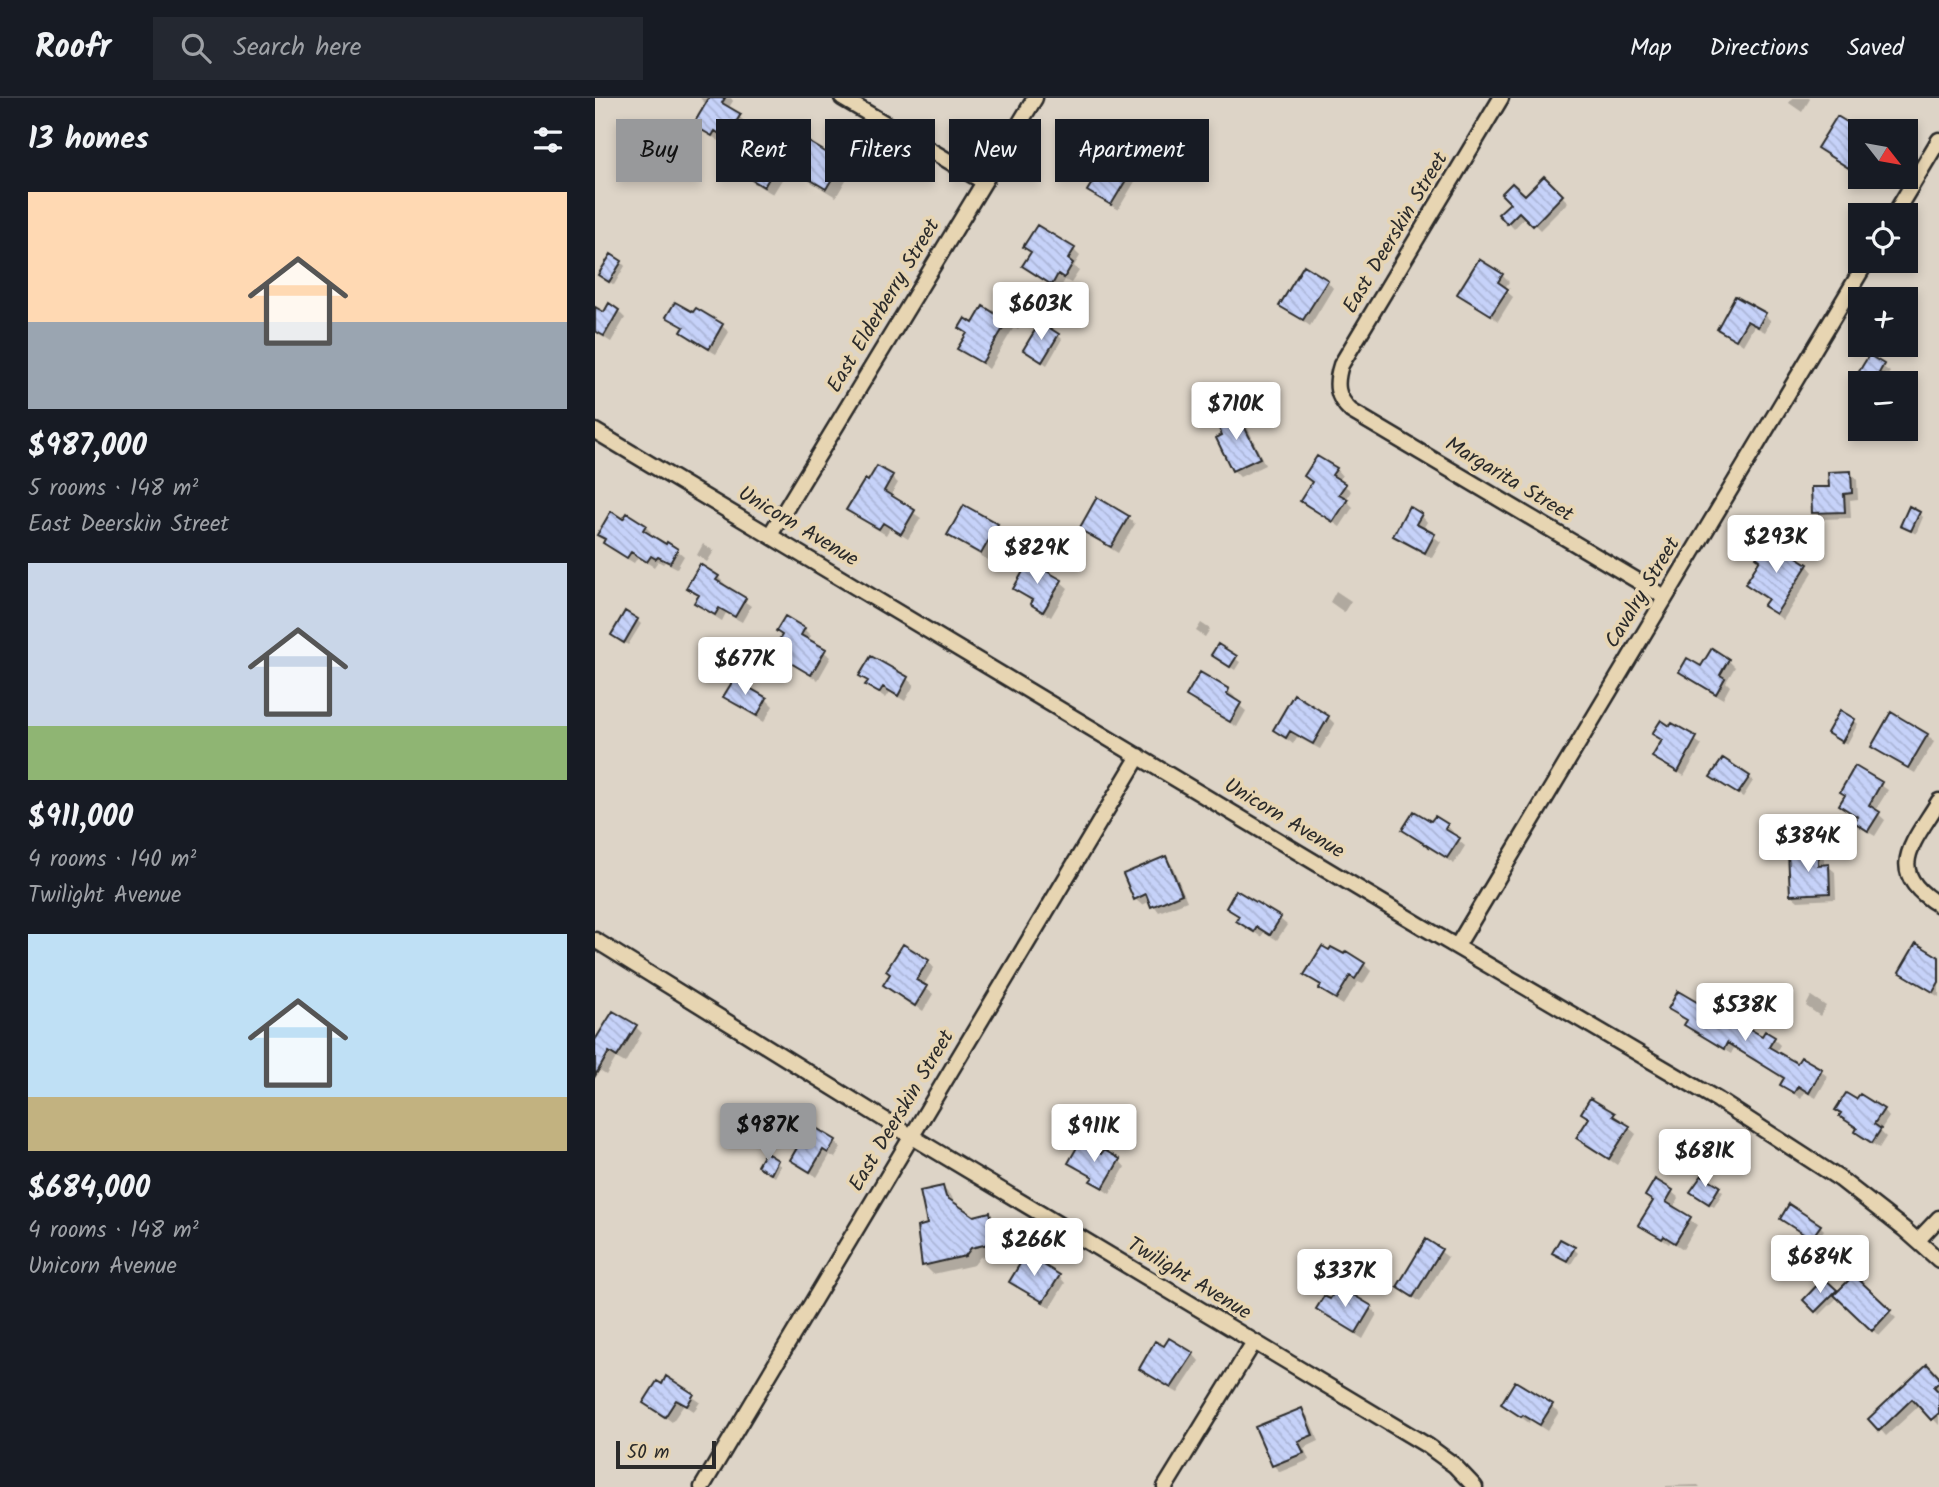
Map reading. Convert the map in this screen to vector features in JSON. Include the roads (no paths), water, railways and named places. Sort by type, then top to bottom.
[{"type":"street","points":[[842,98],[949,161]]},
{"type":"street","name":"East Elderberry Street","points":[[1022,119],[1035,98]]},
{"type":"street","name":"East Deerskin Street","points":[[1337,392],[1341,365],[1501,98]]},
{"type":"street","points":[[1901,203],[1939,140]]},
{"type":"street","name":"East Elderberry Street","points":[[770,535],[984,182]]},
{"type":"street","name":"Cavalry Street","points":[[1457,946],[1860,273]]},
{"type":"street","name":"Margarita Street","points":[[1337,392],[1343,404],[1351,411],[1665,597]]},
{"type":"street","name":"Unicorn Avenue","points":[[595,431],[1729,1107],[1840,1179],[1918,1240],[1939,1260]]},
{"type":"street","name":"East Deerskin Street","points":[[702,1487],[1139,756]]},
{"type":"street","points":[[1939,801],[1910,850],[1907,863],[1910,881],[1915,888],[1939,905]]},
{"type":"street","name":"Twilight Avenue","points":[[595,940],[911,1136],[1428,1446],[1454,1465],[1475,1487]]},
{"type":"street","points":[[1918,1240],[1939,1218]]},
{"type":"street","points":[[1165,1487],[1254,1342]]}]
